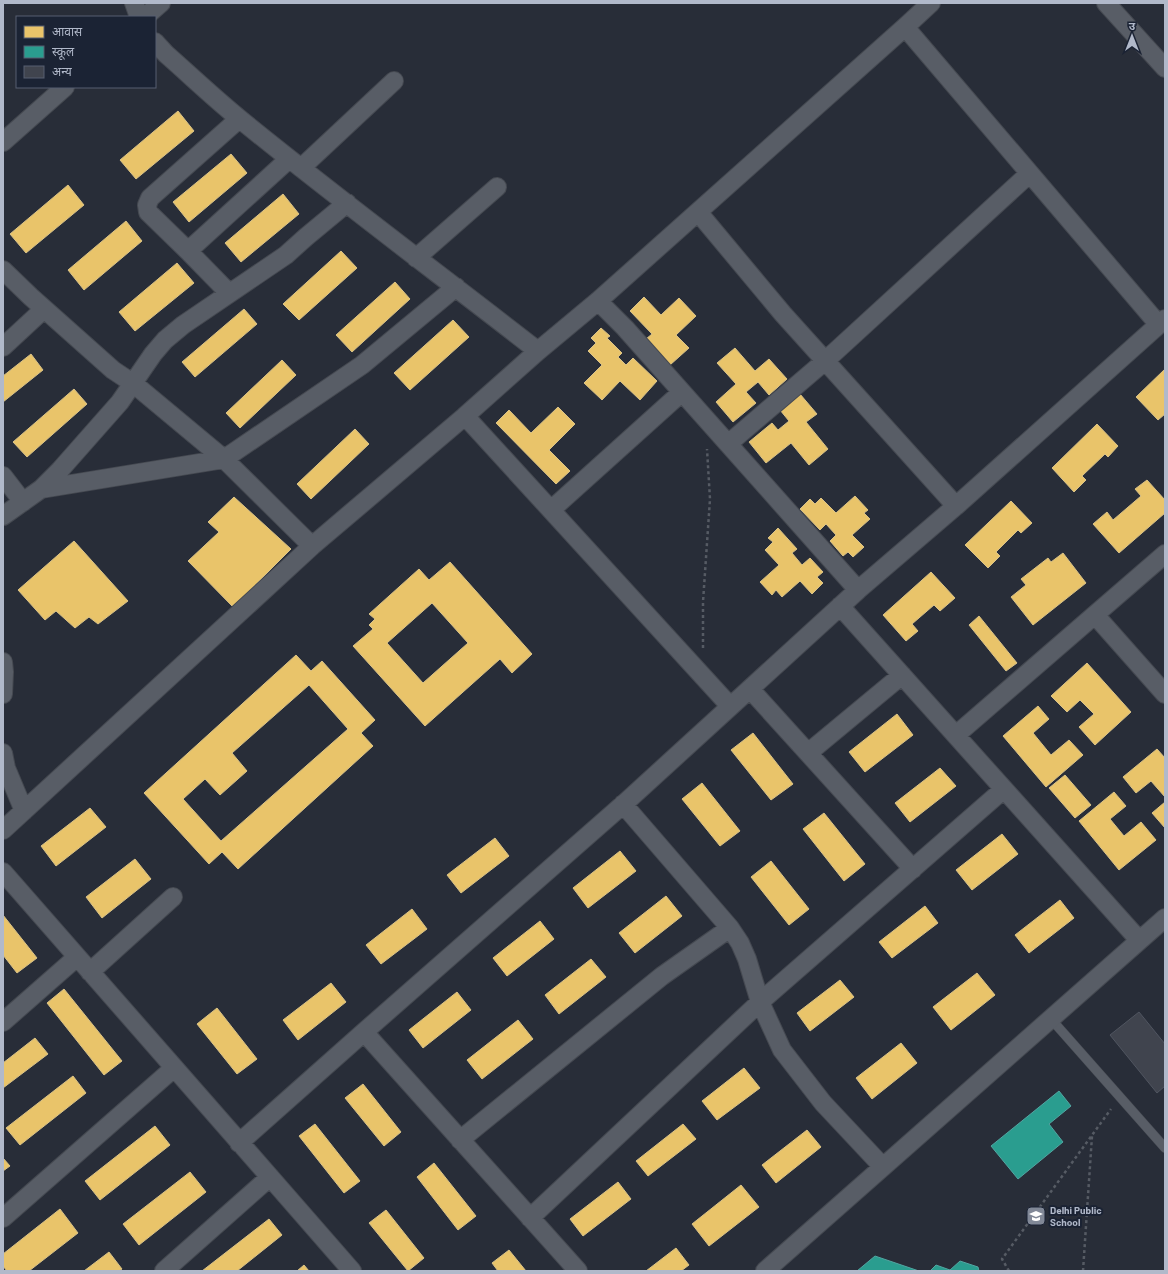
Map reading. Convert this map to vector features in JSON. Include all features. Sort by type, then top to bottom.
[{"type":"street","points":[[134,3],[139,16]]},
{"type":"street","points":[[146,16],[161,3]]},
{"type":"street","points":[[3,830],[312,546],[598,301],[931,3]]},
{"type":"street","points":[[1106,3],[1165,68]]},
{"type":"street","points":[[240,1143],[623,804],[840,606],[956,506],[1162,322],[1029,174],[905,27]]},
{"type":"street","points":[[156,43],[166,54],[240,119],[416,258],[538,351]]},
{"type":"street","points":[[188,251],[394,81]]},
{"type":"street","points":[[3,142],[65,88]]},
{"type":"street","points":[[229,294],[148,212],[147,205],[150,198],[240,119]]},
{"type":"street","points":[[728,444],[825,361],[1029,174]]},
{"type":"street","points":[[416,258],[497,187]]},
{"type":"street","points":[[3,516],[41,489],[101,424],[134,384],[165,340],[183,325],[286,255],[347,203]]},
{"type":"street","points":[[698,212],[783,314],[956,506]]},
{"type":"street","points":[[3,270],[44,309],[113,370],[134,384],[224,459],[312,546]]},
{"type":"street","points":[[41,489],[224,459],[362,365],[456,287]]},
{"type":"street","points":[[598,301],[625,328],[858,590]]},
{"type":"street","points":[[3,347],[44,309]]},
{"type":"street","points":[[551,510],[682,392]]},
{"type":"street","points":[[465,416],[730,706]]},
{"type":"street","points":[[3,476],[23,502]]},
{"type":"street","points":[[956,735],[1165,554]]},
{"type":"street","points":[[840,606],[1139,940]]},
{"type":"street","points":[[1095,615],[1165,694]]},
{"type":"street","points":[[3,662],[3,694]]},
{"type":"street","points":[[808,753],[902,675]]},
{"type":"street","points":[[750,689],[913,869]]},
{"type":"street","points":[[3,753],[6,768],[24,811]]},
{"type":"street","points":[[530,1218],[760,1002],[1004,789]]},
{"type":"street","points":[[623,804],[730,928],[740,942],[748,960],[760,1002],[782,1050],[823,1103],[883,1167]]},
{"type":"street","points":[[3,872],[352,1271]]},
{"type":"street","points":[[90,972],[173,897]]},
{"type":"street","points":[[765,1271],[1165,918]]},
{"type":"street","points":[[460,1140],[662,976],[730,928]]},
{"type":"street","points":[[3,1022],[77,956]]},
{"type":"street","points":[[364,1032],[578,1271]]},
{"type":"street","points":[[3,1218],[174,1068]]},
{"type":"street","points":[[164,1271],[270,1178]]},
{"type":"lane","points":[[1051,1019],[1165,1148]]},
{"type":"path","points":[[703,676],[703,602],[710,499],[706,419]]},
{"type":"path","points":[[1009,1271],[1002,1259],[1120,1097]]},
{"type":"path","points":[[1083,1271],[1092,1134]]},
{"type":"building: आवास","points":[[178,111],[194,131],[136,179],[120,160]]},
{"type":"building: आवास","points":[[231,154],[247,173],[189,222],[173,202]]},
{"type":"building: आवास","points":[[68,185],[84,205],[26,253],[10,234]]},
{"type":"building: आवास","points":[[283,194],[299,214],[241,262],[225,243]]},
{"type":"building: आवास","points":[[126,221],[142,241],[84,290],[68,270]]},
{"type":"building: आवास","points":[[341,251],[357,268],[299,320],[283,304]]},
{"type":"building: आवास","points":[[177,263],[194,283],[135,331],[119,312]]},
{"type":"building: आवास","points":[[395,282],[410,299],[352,352],[336,335]]},
{"type":"building: आवास","points":[[644,297],[661,315],[679,298],[696,316],[676,335],[689,348],[670,365],[646,339],[652,334],[630,311]]},
{"type":"building: आवास","points":[[244,309],[257,324],[195,377],[182,362]]},
{"type":"building: आवास","points":[[453,320],[469,337],[410,390],[394,373]]},
{"type":"building: आवास","points":[[601,328],[610,336],[607,338],[622,353],[618,357],[626,365],[633,358],[657,381],[640,400],[620,381],[602,400],[584,383],[602,365],[588,351],[596,343],[591,338]]},
{"type":"building: आवास","points":[[735,348],[755,371],[769,359],[787,379],[769,395],[758,382],[746,392],[756,403],[733,422],[716,402],[736,384],[717,363]]},
{"type":"building: आवास","points":[[31,354],[43,370],[3,402],[3,376]]},
{"type":"building: आवास","points":[[282,360],[296,375],[240,428],[226,413]]},
{"type":"building: आवास","points":[[1165,369],[1165,414],[1158,420],[1136,397]]},
{"type":"building: आवास","points":[[74,389],[87,404],[27,457],[13,442]]},
{"type":"building: आवास","points":[[800,394],[817,414],[806,422],[828,449],[809,465],[791,443],[766,463],[749,442],[772,423],[778,430],[789,421],[780,410]]},
{"type":"building: आवास","points":[[558,407],[575,424],[549,450],[570,471],[556,484],[496,423],[509,410],[531,433]]},
{"type":"building: आवास","points":[[1097,424],[1118,446],[1108,457],[1105,454],[1082,476],[1086,480],[1074,492],[1052,468]]},
{"type":"building: आवास","points":[[355,429],[369,444],[311,499],[297,484]]},
{"type":"building: आवास","points":[[1147,480],[1165,500],[1165,513],[1119,553],[1093,524],[1107,512],[1113,520],[1141,496],[1135,489]]},
{"type":"building: आवास","points":[[855,496],[868,510],[864,513],[870,519],[852,535],[864,547],[853,557],[848,552],[843,556],[830,541],[836,535],[826,524],[820,530],[800,509],[810,499],[815,504],[821,498],[836,513]]},
{"type":"building: आवास","points":[[234,497],[291,549],[233,607],[188,561],[219,532],[208,522]]},
{"type":"building: आवास","points":[[1011,501],[1032,523],[1021,533],[1018,530],[996,552],[1000,556],[988,568],[965,545]]},
{"type":"building: आवास","points":[[778,528],[797,549],[792,553],[802,565],[810,558],[823,572],[817,577],[823,583],[812,594],[800,581],[782,597],[776,590],[772,595],[760,582],[779,565],[765,550],[773,542],[768,538]]},
{"type":"building: आवास","points":[[74,541],[128,601],[98,624],[89,617],[75,628],[56,611],[45,620],[18,590]]},
{"type":"building: आवास","points":[[1063,553],[1086,583],[1033,625],[1011,597],[1026,585],[1021,579],[1048,558],[1051,562]]},
{"type":"building: आवास","points":[[450,562],[532,654],[512,673],[500,659],[425,726],[353,646],[373,629],[369,625],[375,619],[369,614],[419,569],[429,580]],"holes":[[[432,603],[468,643],[423,683],[387,643]]]},
{"type":"building: आवास","points":[[931,572],[955,598],[940,611],[934,605],[912,624],[918,631],[906,641],[883,615]]},
{"type":"building: आवास","points":[[979,616],[1017,663],[1006,671],[969,625]]},
{"type":"building: आवास","points":[[296,655],[311,671],[322,661],[375,720],[361,733],[373,746],[238,869],[222,852],[209,864],[144,793]],"holes":[[[309,685],[348,729],[221,841],[183,799],[205,779],[220,795],[247,771],[232,753]]]},
{"type":"building: आवास","points":[[1087,663],[1131,712],[1095,745],[1079,727],[1094,714],[1080,700],[1067,712],[1051,696]]},
{"type":"building: आवास","points":[[1038,706],[1049,719],[1033,733],[1051,755],[1069,740],[1083,755],[1046,787],[1003,736]]},
{"type":"building: आवास","points":[[897,714],[913,735],[865,772],[849,752]]},
{"type":"building: आवास","points":[[753,733],[793,784],[771,800],[731,750]]},
{"type":"building: आवास","points":[[1157,749],[1165,758],[1165,797],[1151,781],[1136,793],[1123,777]]},
{"type":"building: आवास","points":[[940,768],[956,786],[910,822],[895,803]]},
{"type":"building: आवास","points":[[1065,775],[1091,805],[1075,818],[1049,788]]},
{"type":"building: आवास","points":[[702,783],[740,831],[720,846],[682,799]]},
{"type":"building: आवास","points":[[1114,792],[1126,806],[1110,819],[1124,836],[1141,822],[1156,840],[1119,870],[1079,821]]},
{"type":"building: आवास","points":[[1165,802],[1165,828],[1152,813]]},
{"type":"building: आवास","points":[[90,808],[106,827],[56,866],[41,846]]},
{"type":"building: आवास","points":[[824,813],[865,864],[844,881],[803,829]]},
{"type":"building: आवास","points":[[1002,834],[1018,854],[972,890],[956,870]]},
{"type":"building: आवास","points":[[495,838],[509,856],[461,893],[447,875]]},
{"type":"building: आवास","points":[[620,851],[636,871],[588,908],[573,888]]},
{"type":"building: आवास","points":[[135,859],[151,879],[102,918],[86,897]]},
{"type":"building: आवास","points":[[771,861],[809,909],[789,925],[751,877]]},
{"type":"building: आवास","points":[[666,896],[682,916],[635,953],[619,933]]},
{"type":"building: आवास","points":[[1060,900],[1074,918],[1029,953],[1015,935]]},
{"type":"building: आवास","points":[[925,906],[938,923],[892,958],[879,942]]},
{"type":"building: आवास","points":[[412,909],[427,929],[381,964],[366,945]]},
{"type":"building: आवास","points":[[3,915],[37,958],[17,973],[3,955]]},
{"type":"building: आवास","points":[[540,921],[554,939],[507,976],[493,958]]},
{"type":"building: आवास","points":[[591,959],[606,977],[559,1014],[545,995]]},
{"type":"building: आवास","points":[[977,973],[995,995],[951,1030],[933,1007]]},
{"type":"building: आवास","points":[[840,980],[854,997],[810,1031],[797,1013]]},
{"type":"building: आवास","points":[[331,983],[346,1002],[298,1040],[283,1020]]},
{"type":"building: आवास","points":[[64,989],[122,1061],[104,1075],[47,1003]]},
{"type":"building: आवास","points":[[457,992],[471,1010],[423,1048],[409,1030]]},
{"type":"building: आवास","points":[[217,1008],[257,1059],[237,1074],[197,1024]]},
{"type":"building: आवास","points":[[518,1020],[533,1039],[482,1079],[467,1060]]},
{"type":"building: आवास","points":[[35,1038],[48,1054],[3,1088],[3,1063]]},
{"type":"building: आवास","points":[[901,1043],[917,1063],[872,1099],[856,1078]]},
{"type":"building: आवास","points":[[744,1068],[760,1088],[717,1120],[702,1101]]},
{"type":"building: आवास","points":[[73,1076],[86,1093],[20,1145],[6,1128]]},
{"type":"building: आवास","points":[[363,1084],[401,1132],[384,1146],[345,1098]]},
{"type":"building: आवास","points":[[315,1124],[360,1181],[344,1193],[299,1136]]},
{"type":"building: आवास","points":[[683,1124],[696,1139],[648,1176],[636,1161]]},
{"type":"building: आवास","points":[[155,1126],[170,1145],[100,1200],[85,1181]]},
{"type":"building: आवास","points":[[807,1130],[821,1147],[776,1183],[762,1165]]},
{"type":"building: आवास","points":[[3,1158],[10,1166],[3,1171]]},
{"type":"building: आवास","points":[[434,1163],[476,1216],[458,1230],[417,1177]]},
{"type":"building: आवास","points":[[190,1172],[206,1192],[139,1245],[123,1224]]},
{"type":"building: आवास","points":[[618,1182],[631,1199],[583,1236],[570,1219]]},
{"type":"building: आवास","points":[[741,1185],[759,1207],[709,1246],[692,1224]]},
{"type":"building: आवास","points":[[60,1209],[78,1233],[29,1271],[7,1271],[3,1266],[3,1254]]},
{"type":"building: आवास","points":[[386,1210],[424,1258],[408,1271],[369,1223]]},
{"type":"building: आवास","points":[[269,1219],[282,1235],[237,1271],[202,1271]]},
{"type":"building: आवास","points":[[676,1248],[689,1265],[681,1271],[646,1271]]},
{"type":"building: आवास","points":[[509,1250],[526,1271],[498,1271],[492,1263]]},
{"type":"building: आवास","points":[[109,1252],[122,1269],[119,1271],[84,1271]]},
{"type":"building: आवास","points":[[304,1265],[309,1271],[297,1271]]},
{"type":"building: स्कूल","points":[[1059,1091],[1071,1106],[1049,1124],[1063,1142],[1018,1179],[991,1146]]},
{"type":"building: स्कूल","points":[[875,1256],[919,1271],[857,1271]]},
{"type":"building: स्कूल","points":[[960,1261],[978,1267],[979,1271],[930,1271],[936,1265],[950,1270]]},
{"type":"building: अन्य","points":[[1139,1012],[1165,1044],[1165,1086],[1157,1093],[1110,1035]]},
{"type":"place","name":"Delhi Public School","points":[[1036,1216]]}]
